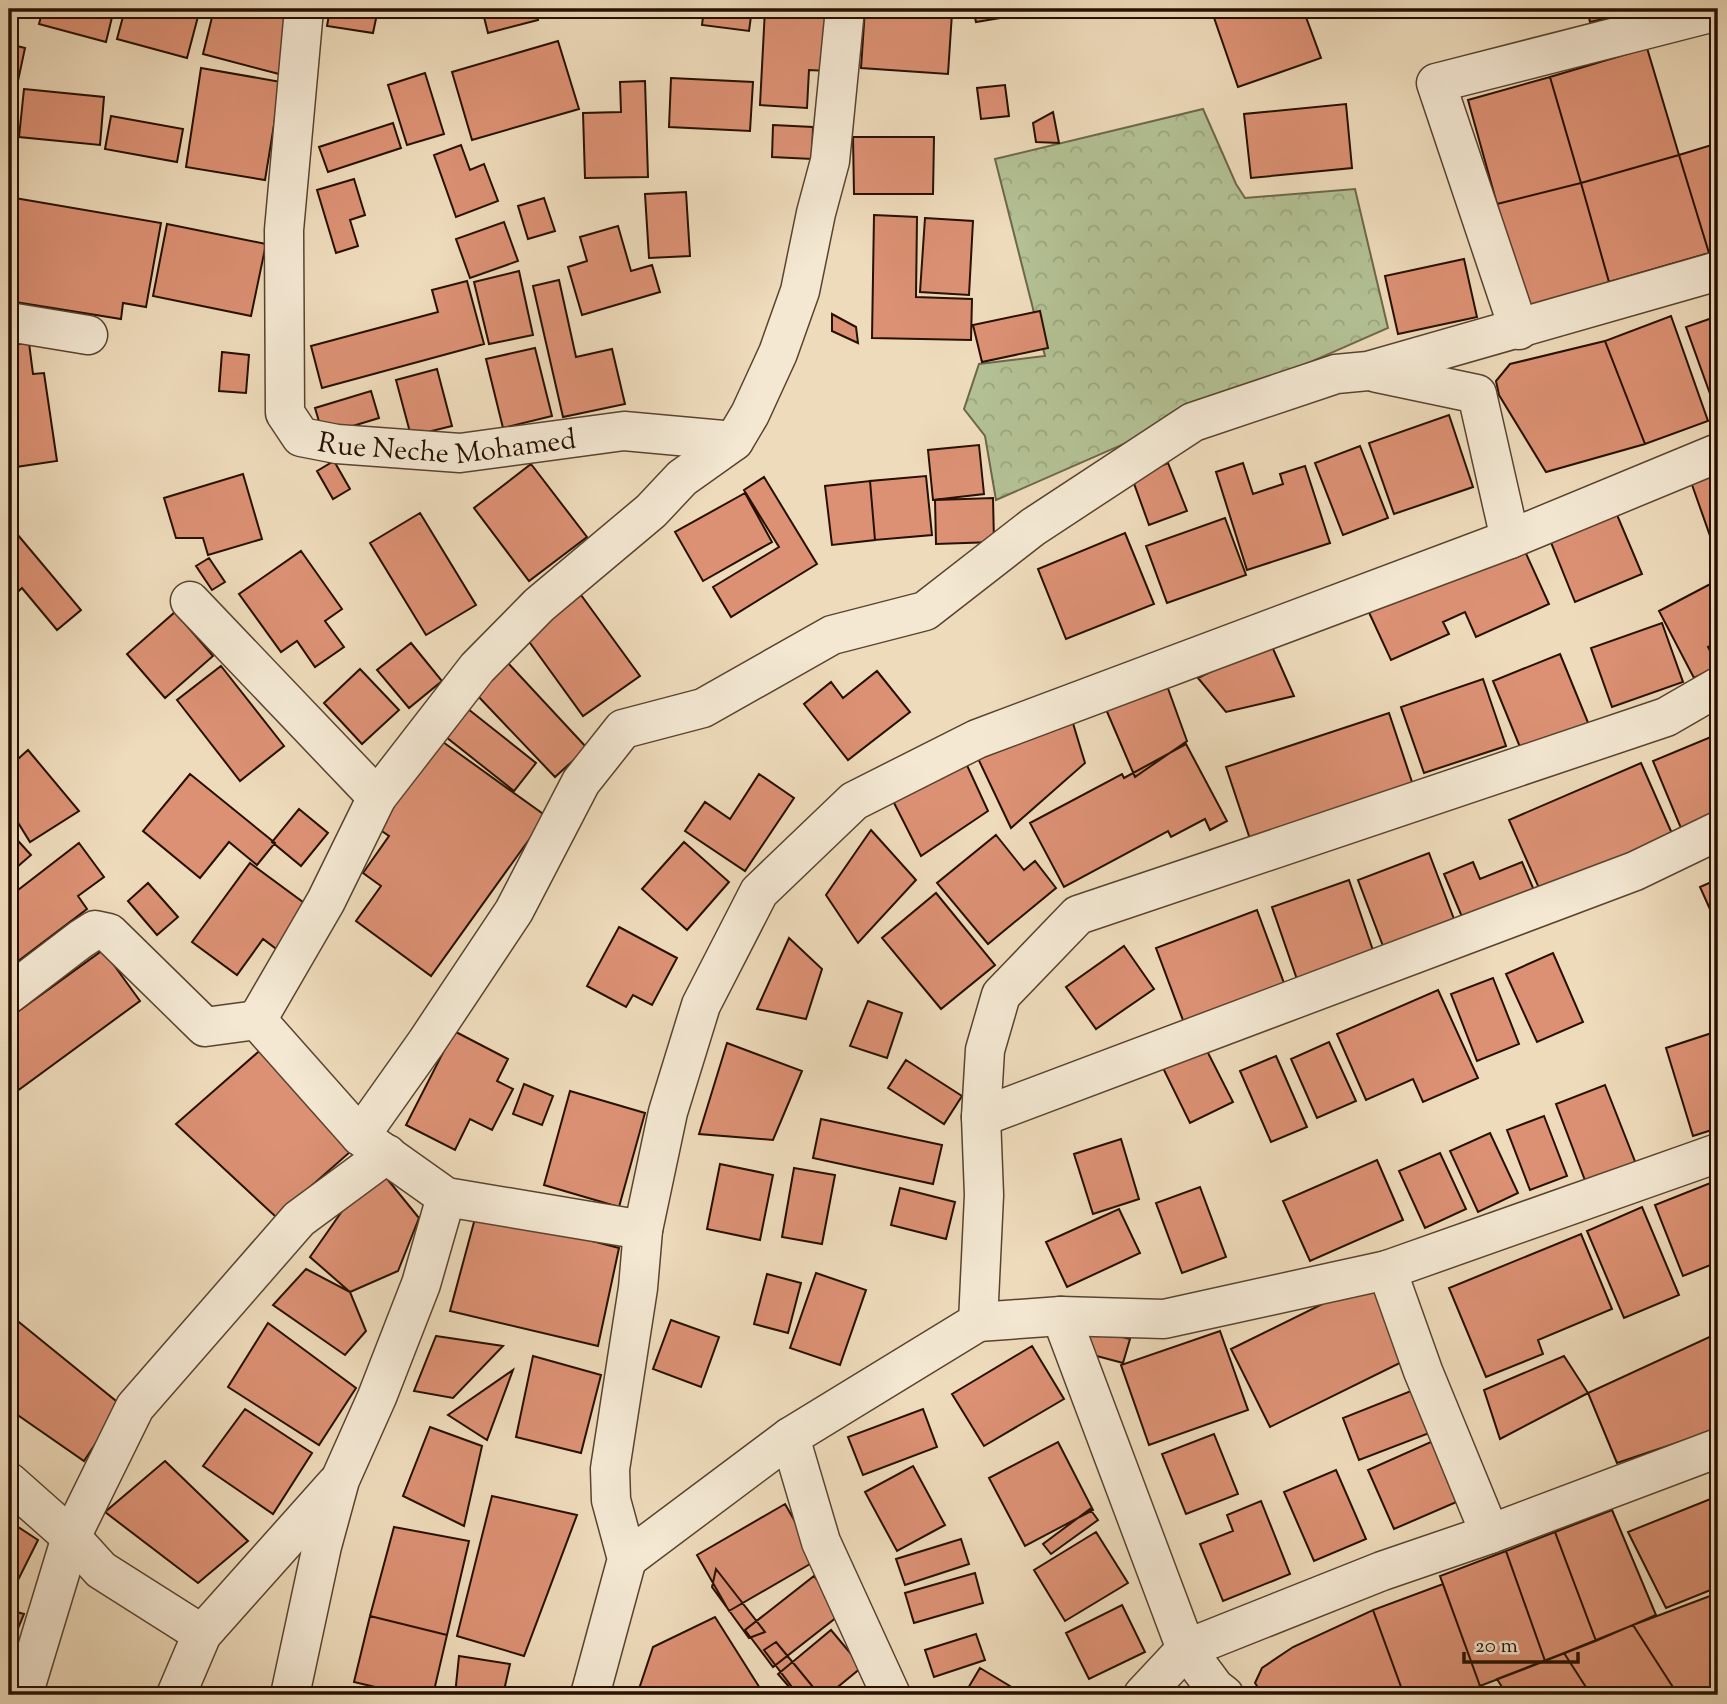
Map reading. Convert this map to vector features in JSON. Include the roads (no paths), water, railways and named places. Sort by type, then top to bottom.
[{"type":"street","name":"Rue Neche Mohamed","points":[[304,9],[284,230],[285,413],[301,437],[337,444],[460,453],[624,431],[734,441]]},
{"type":"street","points":[[257,1020],[326,901],[377,797],[477,667],[539,606],[651,511],[682,478],[734,441],[750,414],[778,353],[800,291],[830,161],[845,9]]},
{"type":"street","points":[[1519,330],[1436,83],[1718,11]]},
{"type":"street","points":[[23,1695],[71,1537],[135,1407],[299,1219],[373,1145],[426,1043],[514,911],[581,782],[622,729],[703,708],[832,635],[925,611],[1032,527],[1193,422],[1336,374],[1368,371],[1718,271]]},
{"type":"street","points":[[9,322],[88,335]]},
{"type":"street","points":[[1368,371],[1477,394],[1510,539]]},
{"type":"street","points":[[590,1695],[627,1559],[611,1500],[610,1469],[638,1288],[643,1230],[668,1112],[701,1005],[759,892],[854,801],[977,739],[1510,539],[1718,453]]},
{"type":"street","points":[[190,601],[377,797]]},
{"type":"street","points":[[978,1322],[984,1195],[981,1117],[985,1050],[1001,995],[1078,915],[1666,717],[1718,687]]},
{"type":"street","points":[[981,1117],[1635,871],[1718,831]]},
{"type":"street","points":[[9,994],[95,930],[109,933],[205,1027],[257,1020]]},
{"type":"street","points":[[257,1020],[373,1145],[446,1197],[643,1230]]},
{"type":"street","points":[[627,1559],[790,1437],[978,1322],[1060,1316],[1164,1319],[1387,1270],[1718,1153]]},
{"type":"street","points":[[290,1695],[322,1546],[340,1480],[377,1397],[416,1297],[446,1197]]},
{"type":"street","points":[[1387,1270],[1423,1371],[1490,1534]]},
{"type":"street","points":[[1060,1316],[1186,1649],[1215,1688],[1224,1695]]},
{"type":"street","points":[[790,1437],[821,1542],[891,1695]]},
{"type":"street","points":[[1143,1695],[1186,1649],[1382,1571],[1490,1534],[1718,1448]]},
{"type":"street","points":[[176,1695],[202,1634],[340,1480]]},
{"type":"street","points":[[9,1482],[71,1537],[101,1570],[202,1634]]}]
